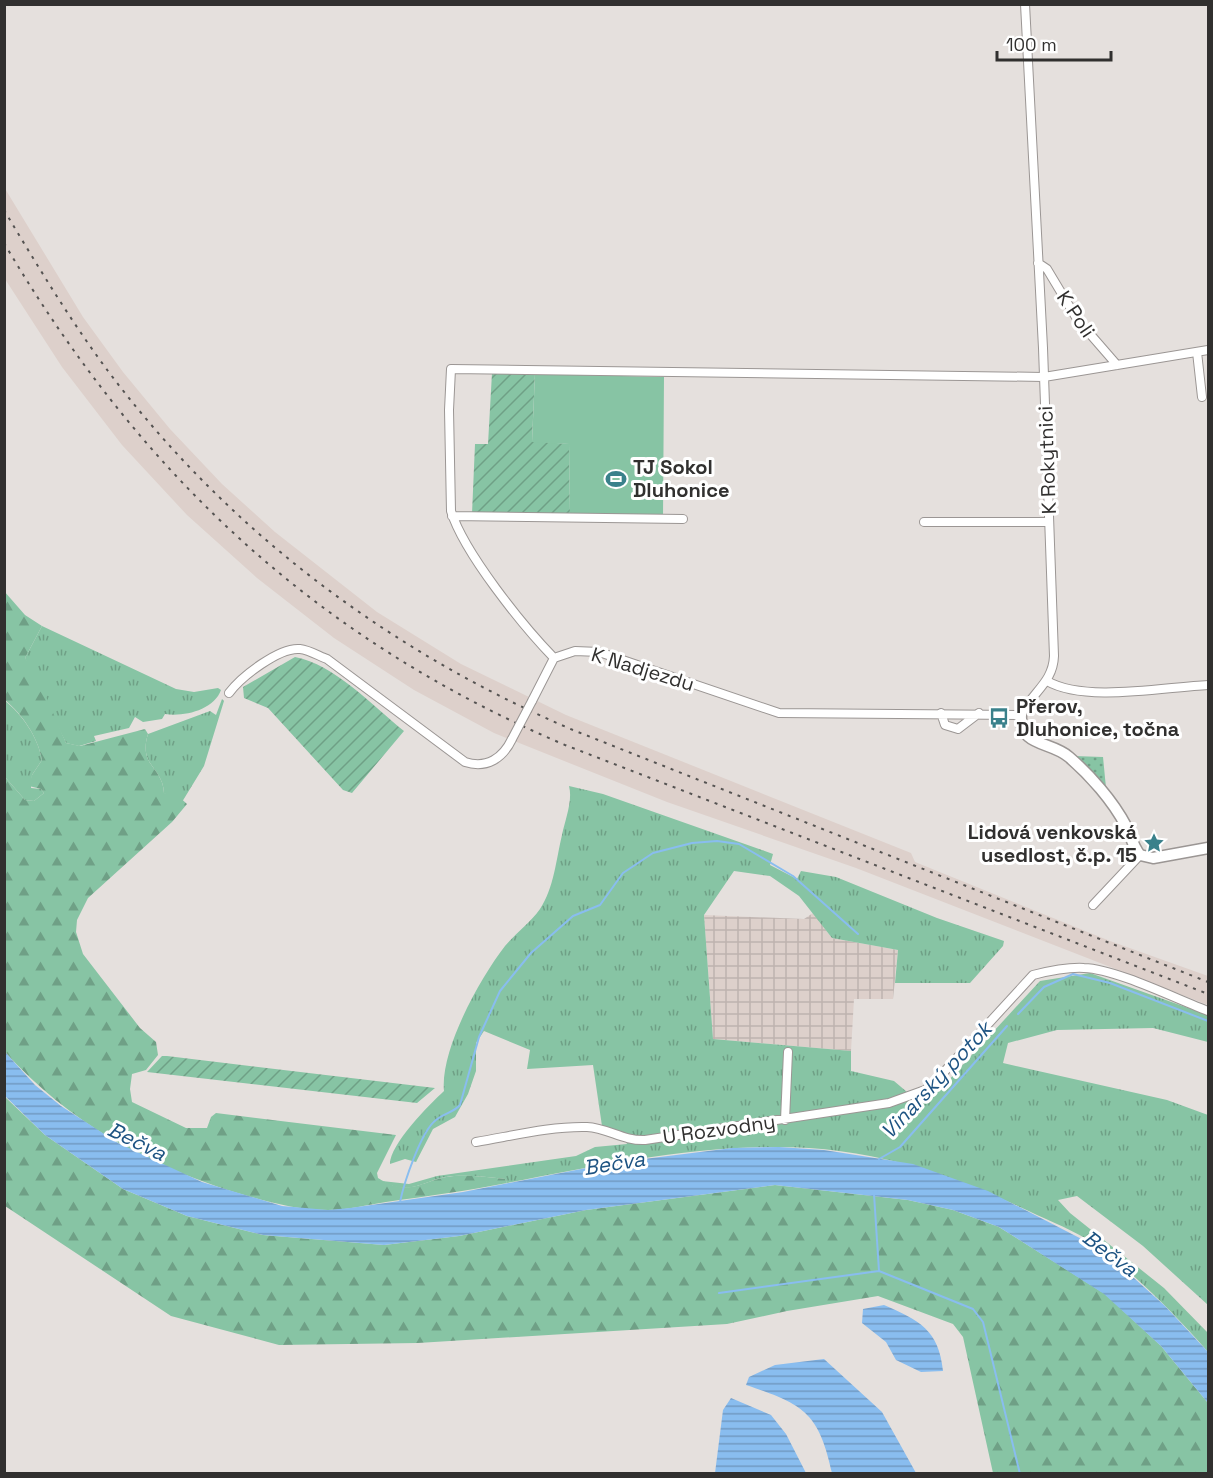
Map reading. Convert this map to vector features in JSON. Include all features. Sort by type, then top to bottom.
[{"type":"street","name":"K Rokytnici","points":[[1021,714],[1047,681],[1053,669],[1054,656],[1044,376],[1025,4]]},
{"type":"street","name":"K Poli","points":[[1038,263],[1047,269],[1084,329],[1118,364]]},
{"type":"street","name":"K Poli","points":[[452,516],[449,410],[451,369],[1044,376],[1209,350]]},
{"type":"street","points":[[1197,352],[1202,397]]},
{"type":"street","points":[[229,693],[236,683],[283,651],[301,649],[327,659],[465,762],[477,764],[494,760],[505,752],[554,658],[528,629],[469,549],[458,533],[452,516],[683,519]]},
{"type":"street","points":[[924,522],[1049,522]]},
{"type":"street","name":"K Nadjezdu","points":[[554,658],[575,651],[599,652],[757,708],[779,713],[1021,714]]},
{"type":"street","points":[[1047,681],[1068,690],[1094,692],[1209,685]]},
{"type":"street","points":[[941,713],[945,725],[958,729],[979,713]]},
{"type":"street","points":[[1021,714],[1023,727],[1031,740],[1064,753],[1092,780],[1125,825],[1140,855]]},
{"type":"street","points":[[1140,855],[1154,858],[1209,848]]},
{"type":"street","points":[[1093,905],[1140,855]]},
{"type":"street","name":"U Rozvodny","points":[[477,1142],[578,1127],[598,1128],[629,1140],[645,1140],[889,1103],[925,1090],[949,1070],[1033,975],[1084,968],[1108,972],[1209,1011]]},
{"type":"street","name":"U Rozvodny","points":[[785,1120],[788,1052]]},
{"type":"shaded area","points":[[4,187],[83,317],[123,372],[170,429],[222,484],[275,532],[377,612],[461,664],[566,715],[911,853],[915,862],[1110,941],[1208,976],[1208,1005],[856,868],[667,802],[494,733],[414,690],[334,638],[257,578],[187,515],[122,445],[62,367],[5,279]]},
{"type":"shaded area","points":[[813,913],[832,938],[898,950],[893,999],[854,999],[851,1051],[713,1039],[704,915],[804,919]]},
{"type":"green space","points":[[492,373],[535,373],[532,441],[569,444],[570,515],[472,514],[475,444],[488,444]]},
{"type":"green space","name":"TJ Sokol Dluhonice","points":[[535,374],[664,377],[663,517],[570,515],[569,444],[532,442]]},
{"type":"green space","points":[[4,591],[25,615],[42,626],[25,658],[35,671],[66,743],[80,746],[145,729],[148,734],[146,753],[148,760],[160,777],[164,793],[176,794],[187,804],[172,822],[88,898],[77,920],[76,932],[83,954],[140,1028],[156,1042],[158,1055],[146,1070],[132,1074],[130,1089],[132,1102],[186,1128],[207,1128],[211,1117],[216,1113],[396,1135],[377,1173],[378,1178],[400,1187],[416,1186],[454,1176],[505,1179],[507,1183],[335,1210],[316,1210],[269,1202],[201,1181],[139,1154],[110,1138],[55,1100],[5,1052],[5,777],[25,800],[34,801],[44,793],[41,789],[29,786],[32,775],[42,760],[37,743],[23,719],[5,700]]},
{"type":"green space","points":[[42,626],[176,689],[194,692],[218,688],[221,690],[212,703],[198,711],[165,714],[162,719],[143,722],[135,717],[129,728],[94,736],[96,741],[79,746],[66,743],[25,658]]},
{"type":"green space","points":[[295,657],[310,661],[338,677],[404,731],[352,793],[343,790],[268,708],[244,698],[243,687]]},
{"type":"green space","points":[[222,699],[224,701],[204,766],[182,802],[164,793],[160,777],[146,753],[148,734],[210,711],[216,715]]},
{"type":"green space","points":[[4,700],[28,727],[40,751],[42,760],[32,775],[31,788],[41,789],[44,793],[34,801],[25,800],[5,777]]},
{"type":"green space","points":[[1074,756],[1103,757],[1106,788]]},
{"type":"green space","points":[[569,786],[603,794],[773,854],[770,865],[797,879],[801,871],[836,877],[937,918],[1004,941],[1003,946],[970,983],[895,983],[898,950],[832,938],[799,896],[770,876],[734,871],[704,915],[713,1039],[851,1051],[851,1071],[894,1081],[920,1103],[934,1096],[1040,981],[1090,973],[1208,1015],[1208,1042],[1153,1028],[1057,1030],[1008,1043],[1003,1063],[1167,1100],[1208,1115],[1208,1305],[1143,1246],[1077,1196],[1058,1200],[1070,1213],[1164,1288],[1208,1333],[1208,1352],[1145,1287],[1105,1251],[1089,1240],[974,1187],[942,1175],[879,1158],[812,1148],[742,1148],[641,1159],[507,1183],[505,1179],[454,1176],[402,1188],[382,1181],[409,1184],[437,1176],[576,1156],[595,1147],[627,1144],[622,1134],[602,1126],[593,1065],[527,1069],[530,1050],[484,1031],[476,1043],[476,1071],[468,1094],[455,1117],[433,1129],[416,1162],[405,1159],[390,1164],[396,1146],[403,1136],[444,1091],[444,1074],[448,1056],[464,1015],[484,976],[505,946],[536,914],[545,901],[554,874],[568,810]]},
{"type":"green space","points":[[162,1056],[435,1088],[417,1103],[147,1072]]},
{"type":"green space","points":[[4,1096],[45,1135],[123,1189],[187,1216],[263,1235],[384,1245],[459,1236],[586,1210],[775,1185],[908,1200],[953,1210],[999,1227],[1105,1294],[1161,1346],[1208,1403],[1208,1473],[993,1473],[963,1337],[953,1324],[878,1296],[787,1311],[727,1324],[418,1343],[279,1345],[171,1316],[5,1206]]},
{"type":"water","name":"Bečva","points":[[5,1052],[35,1085],[61,1106],[118,1143],[202,1182],[282,1206],[328,1210],[350,1208],[463,1192],[612,1163],[732,1148],[779,1147],[824,1150],[913,1164],[988,1191],[1103,1250],[1165,1306],[1208,1352],[1208,1403],[1161,1346],[1104,1294],[999,1227],[953,1210],[908,1200],[775,1185],[586,1210],[459,1236],[384,1245],[263,1235],[187,1216],[123,1189],[45,1135],[5,1096]]},
{"type":"water","points":[[884,1305],[925,1328],[937,1346],[943,1371],[921,1372],[896,1360],[886,1342],[862,1323],[863,1309]]},
{"type":"water","points":[[824,1359],[882,1412],[916,1473],[832,1473],[821,1436],[806,1413],[782,1398],[746,1385],[749,1377],[775,1365]]},
{"type":"water","points":[[731,1398],[771,1415],[786,1434],[806,1473],[715,1473],[723,1410]]},
{"type":"waterway","points":[[400,1202],[409,1171],[430,1126],[460,1105],[479,1037],[500,991],[531,953],[573,916],[600,905],[623,873],[653,853],[692,843],[717,841],[739,844],[793,876],[858,934]]},
{"type":"waterway","name":"Vinarský potok","points":[[1018,1014],[1044,987],[1073,974],[1110,983],[1208,1021]]},
{"type":"waterway","name":"Vinarský potok","points":[[879,1159],[900,1147],[1007,1026]]},
{"type":"waterway","points":[[874,1194],[879,1271],[973,1309],[983,1322],[1020,1474]]},
{"type":"waterway","points":[[719,1293],[879,1271]]},
{"type":"railway","points":[[4,210],[80,332],[155,429],[206,484],[260,534],[317,581],[377,624],[440,664],[505,699],[573,730],[1208,982]]},
{"type":"railway","points":[[4,243],[57,327],[114,404],[176,476],[243,541],[314,601],[392,654],[475,703],[565,745],[1208,994]]},
{"type":"place","name":"TJ Sokol Dluhonice","points":[[616,479]]},
{"type":"place","name":"Přerov, Dluhonice, točna","points":[[999,718]]},
{"type":"place","name":"Lidová venkovská usedlost, č.p. 15","points":[[1154,843]]}]
